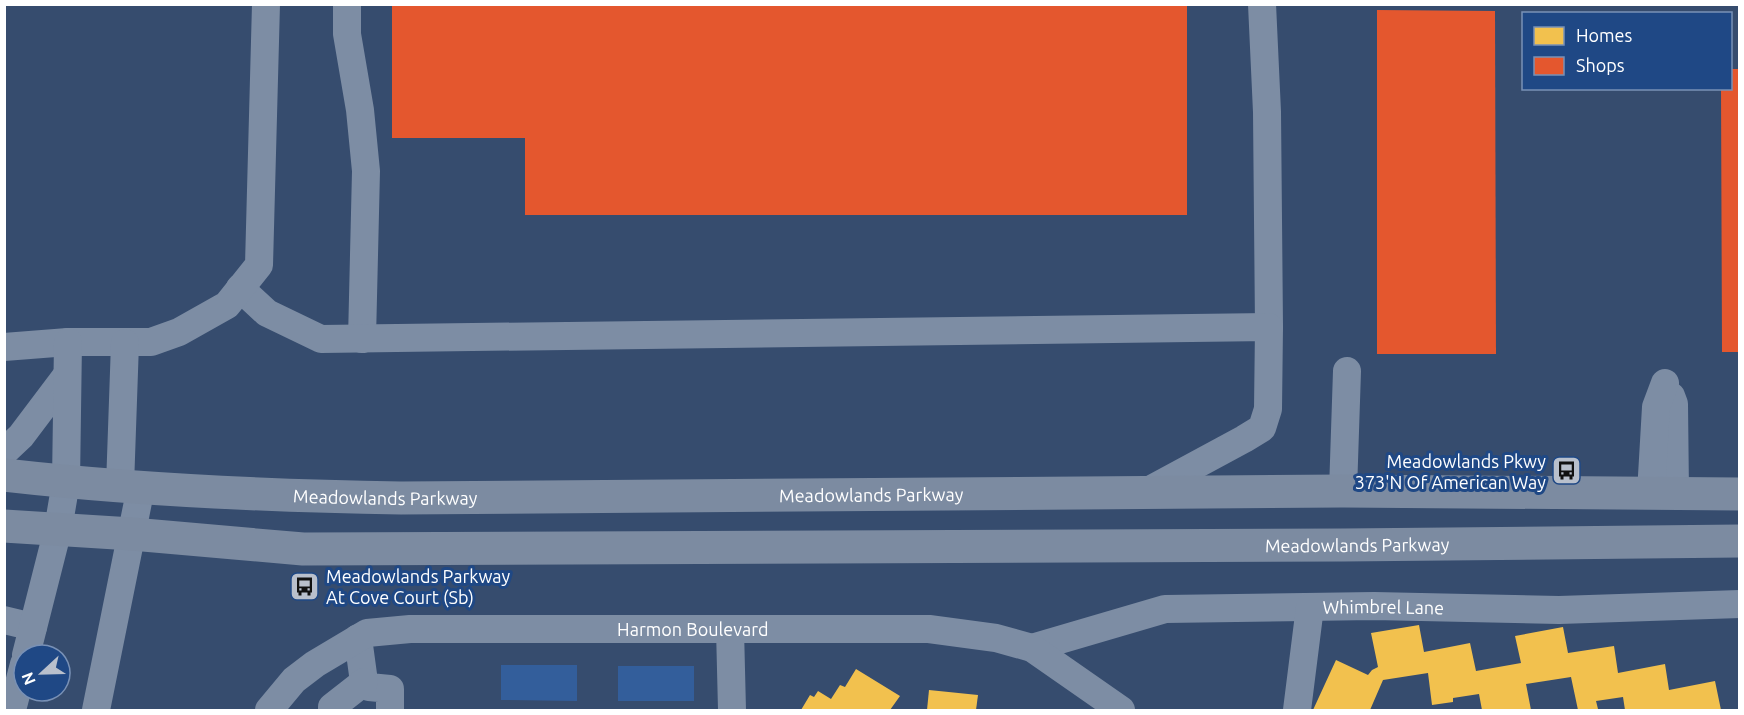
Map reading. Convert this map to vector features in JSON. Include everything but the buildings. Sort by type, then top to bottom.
[{"type":"main road","name":"Meadowlands Parkway","points":[[4,475],[130,487],[277,496],[401,498],[1343,491],[1740,494]]},
{"type":"main road","name":"Meadowlands Parkway","points":[[4,526],[132,534],[303,549],[1740,541]]},
{"type":"street","points":[[4,347],[68,342],[151,342],[179,332],[227,305],[259,265],[266,4]]},
{"type":"street","points":[[347,4],[347,34],[360,110],[366,171],[362,339]]},
{"type":"street","points":[[1144,493],[1262,428],[1268,409],[1268,112],[1262,4]]},
{"type":"street","points":[[240,288],[267,314],[321,339],[1269,327]]},
{"type":"street","points":[[29,643],[58,529],[66,482],[68,342]]},
{"type":"street","points":[[96,711],[132,534],[125,343]]},
{"type":"street","points":[[1343,491],[1347,371]]},
{"type":"street","points":[[4,452],[21,436],[67,375]]},
{"type":"street","name":"Whimbrel Lane","points":[[1032,648],[1165,609],[1374,606],[1559,610],[1740,604]]},
{"type":"street","points":[[1297,711],[1310,607]]},
{"type":"street","points":[[4,620],[33,627]]},
{"type":"street","name":"Harmon Boulevard","points":[[269,711],[294,680],[315,664],[367,633],[410,629],[929,629],[996,638],[1032,648],[1121,711]]},
{"type":"street","points":[[730,629],[732,711]]},
{"type":"street","points":[[357,638],[364,682],[369,687],[390,689],[390,711]]},
{"type":"street","points":[[332,711],[332,707],[364,682]]},
{"type":"shaded area","points":[[501,665],[577,665],[577,701],[501,700]]},
{"type":"shaded area","points":[[618,666],[694,666],[694,701],[618,701]]},
{"type":"place","name":"Meadowlands Pkwy 373'N Of American Way","points":[[1567,471]]},
{"type":"place","name":"Meadowlands Parkway At Cove Court (Sb)","points":[[305,586]]}]
